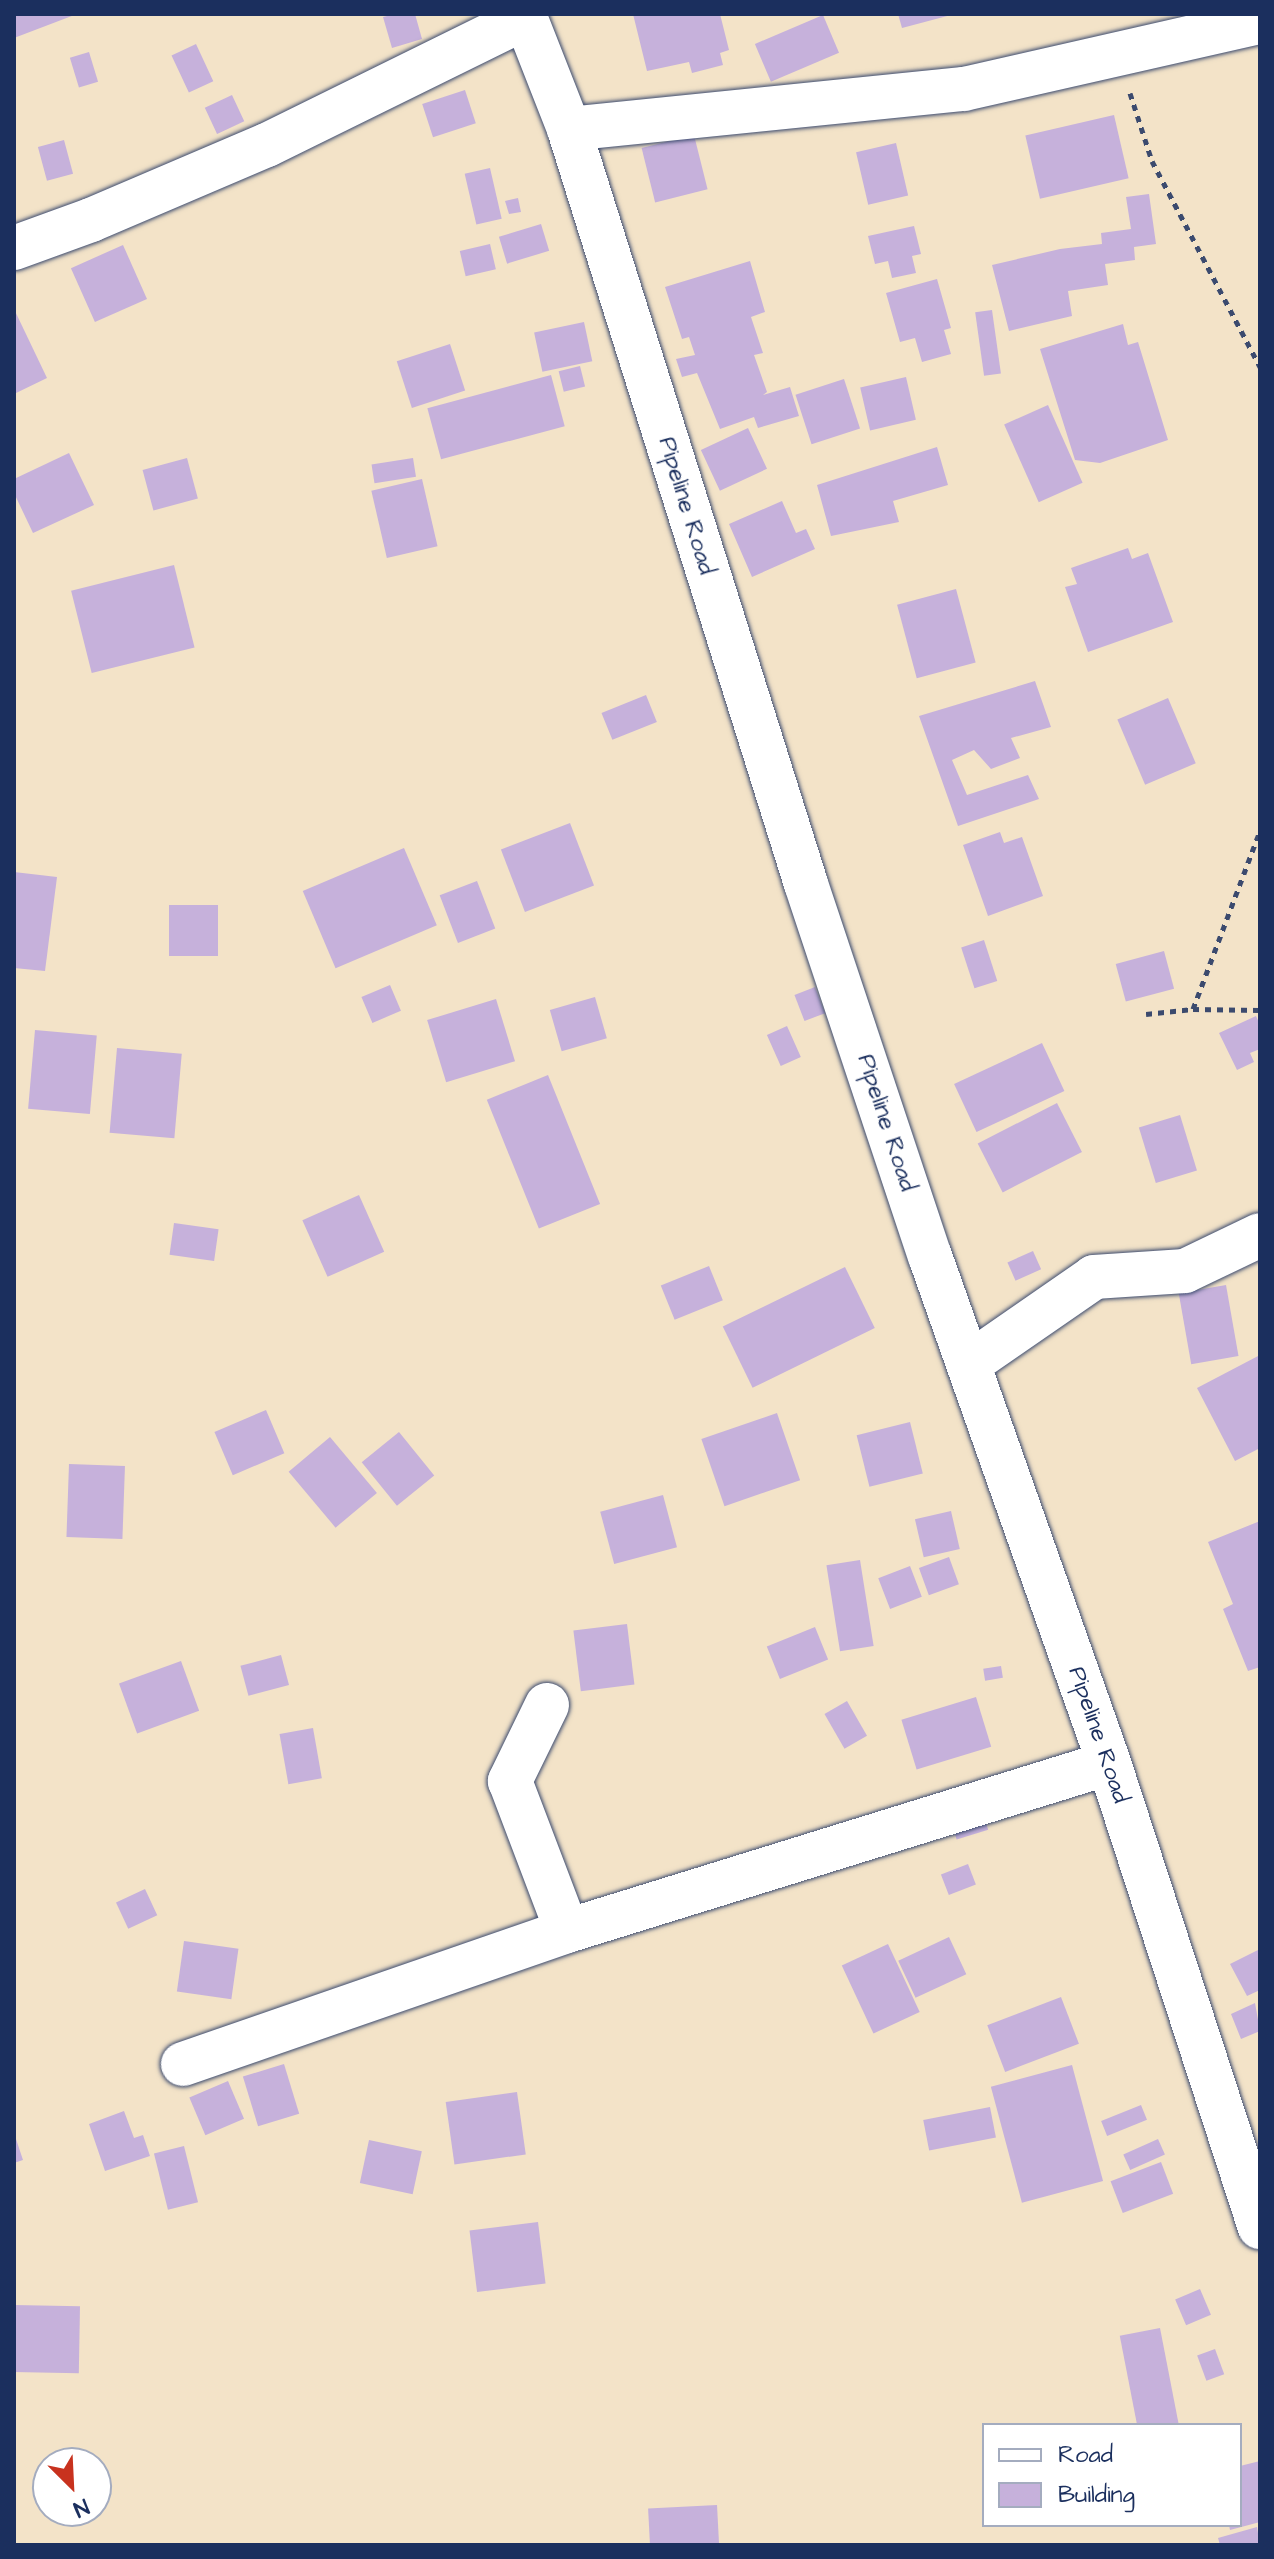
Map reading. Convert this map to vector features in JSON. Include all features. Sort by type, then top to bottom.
[{"type":"street","name":"Pipeline Road","points":[[524,16],[569,129],[753,723],[930,1256],[1109,1763],[1260,2227]]},
{"type":"street","points":[[14,248],[91,220],[267,145],[524,16]]},
{"type":"street","points":[[569,129],[964,89],[1260,22]]},
{"type":"street","points":[[970,1363],[1094,1277],[1185,1271],[1260,1235]]},
{"type":"street","points":[[547,1705],[510,1781],[567,1931]]},
{"type":"street","points":[[183,2064],[567,1931],[1109,1763]]},
{"type":"path","points":[[1117,54],[1152,161],[1260,367]]},
{"type":"path","points":[[1193,1009],[1260,831]]},
{"type":"path","points":[[1146,1014],[1193,1009],[1260,1010]]},
{"type":"building","points":[[14,14],[77,14],[14,38]]},
{"type":"building","points":[[415,14],[422,39],[392,48],[383,17]]},
{"type":"building","points":[[633,14],[720,14],[729,50],[720,53],[723,65],[692,73],[689,62],[647,71]]},
{"type":"building","points":[[898,14],[951,14],[951,15],[902,28]]},
{"type":"building","points":[[823,15],[839,53],[771,82],[755,44]]},
{"type":"building","points":[[196,44],[213,81],[189,93],[172,55]]},
{"type":"building","points":[[89,52],[98,82],[79,87],[70,58]]},
{"type":"building","points":[[465,90],[476,123],[433,137],[422,104]]},
{"type":"building","points":[[232,95],[244,121],[217,134],[205,108]]},
{"type":"building","points":[[1114,115],[1129,178],[1040,199],[1025,135]]},
{"type":"building","points":[[694,135],[708,189],[655,202],[642,148]]},
{"type":"building","points":[[64,140],[73,174],[47,181],[38,147]]},
{"type":"building","points":[[896,143],[908,196],[868,205],[856,152]]},
{"type":"building","points":[[490,168],[502,219],[476,225],[465,174]]},
{"type":"building","points":[[1149,194],[1156,244],[1134,247],[1135,260],[1105,264],[1108,285],[1068,291],[1072,316],[1009,331],[992,265],[1060,249],[1102,244],[1101,233],[1131,229],[1126,197]]},
{"type":"building","points":[[518,198],[521,212],[509,214],[505,201]]},
{"type":"building","points":[[541,224],[549,251],[507,264],[499,237]]},
{"type":"building","points":[[914,226],[921,254],[912,256],[916,273],[892,278],[888,261],[875,264],[868,236]]},
{"type":"building","points":[[490,244],[496,269],[466,276],[460,251]]},
{"type":"building","points":[[123,245],[147,299],[95,322],[71,268]]},
{"type":"building","points":[[750,261],[765,312],[751,317],[763,353],[754,355],[767,392],[763,395],[790,387],[799,416],[758,428],[754,417],[720,429],[697,373],[682,377],[676,359],[695,355],[689,337],[682,339],[665,287]]},
{"type":"building","points":[[937,279],[951,328],[944,330],[951,354],[922,362],[915,338],[900,342],[886,293]]},
{"type":"building","points":[[14,309],[47,378],[14,394]]},
{"type":"building","points":[[992,310],[1001,373],[984,376],[975,312]]},
{"type":"building","points":[[584,322],[592,361],[542,372],[534,333]]},
{"type":"building","points":[[1123,324],[1128,345],[1138,342],[1168,440],[1100,463],[1075,460],[1040,349]]},
{"type":"building","points":[[450,344],[465,391],[412,408],[397,361]]},
{"type":"building","points":[[580,366],[585,386],[564,392],[559,371]]},
{"type":"building","points":[[551,375],[565,426],[441,459],[427,408]]},
{"type":"building","points":[[906,377],[916,420],[870,430],[860,388]]},
{"type":"building","points":[[844,379],[860,428],[812,444],[795,395]]},
{"type":"building","points":[[1048,405],[1083,483],[1039,502],[1004,425]]},
{"type":"building","points":[[748,428],[767,469],[720,491],[701,450]]},
{"type":"building","points":[[937,447],[948,485],[893,501],[899,522],[831,536],[817,485]]},
{"type":"building","points":[[69,453],[94,505],[33,533],[14,493],[14,479]]},
{"type":"building","points":[[187,458],[198,499],[153,510],[143,470]]},
{"type":"building","points":[[413,458],[416,477],[374,483],[372,465]]},
{"type":"building","points":[[422,479],[438,546],[387,558],[371,491]]},
{"type":"building","points":[[782,501],[796,533],[806,529],[815,549],[752,577],[729,524]]},
{"type":"building","points":[[1128,548],[1132,559],[1148,553],[1173,622],[1088,652],[1065,587],[1077,584],[1071,568]]},
{"type":"building","points":[[174,565],[195,647],[92,673],[71,591]]},
{"type":"building","points":[[956,589],[976,662],[917,678],[897,605]]},
{"type":"building","points":[[1035,681],[1051,727],[1011,738],[1020,758],[991,769],[974,750],[952,760],[967,795],[1028,775],[1039,799],[958,826],[919,716]]},
{"type":"building","points":[[646,695],[657,722],[612,740],[601,713]]},
{"type":"building","points":[[1168,698],[1196,763],[1145,785],[1117,719]]},
{"type":"building","points":[[570,823],[594,886],[525,912],[501,850]]},
{"type":"building","points":[[1000,832],[1004,843],[1022,837],[1043,896],[988,916],[963,845]]},
{"type":"building","points":[[404,848],[437,925],[336,968],[303,891]]},
{"type":"building","points":[[14,872],[57,877],[45,971],[14,968]]},
{"type":"building","points":[[477,881],[495,929],[458,943],[440,895]]},
{"type":"building","points":[[169,905],[218,905],[218,956],[169,956]]},
{"type":"building","points":[[984,940],[997,981],[974,988],[961,947]]},
{"type":"building","points":[[1164,951],[1174,989],[1126,1002],[1116,964]]},
{"type":"building","points":[[390,985],[401,1011],[372,1023],[361,997]]},
{"type":"building","points":[[815,987],[825,1013],[804,1021],[794,995]]},
{"type":"building","points":[[595,997],[607,1038],[562,1051],[550,1010]]},
{"type":"building","points":[[496,999],[515,1061],[446,1082],[427,1020]]},
{"type":"building","points":[[1256,1016],[1260,1025],[1260,1049],[1250,1053],[1254,1062],[1237,1070],[1219,1033]]},
{"type":"building","points":[[787,1026],[801,1057],[781,1066],[767,1035]]},
{"type":"building","points":[[35,1030],[97,1035],[90,1114],[28,1109]]},
{"type":"building","points":[[1042,1043],[1064,1091],[976,1132],[954,1084]]},
{"type":"building","points":[[117,1048],[182,1054],[174,1138],[110,1133]]},
{"type":"building","points":[[548,1075],[600,1204],[539,1229],[487,1100]]},
{"type":"building","points":[[1057,1103],[1082,1152],[1003,1192],[978,1143]]},
{"type":"building","points":[[1180,1115],[1197,1170],[1156,1183],[1139,1128]]},
{"type":"building","points":[[359,1195],[384,1252],[328,1277],[302,1220]]},
{"type":"building","points":[[174,1223],[219,1229],[214,1261],[170,1255]]},
{"type":"building","points":[[1033,1251],[1041,1269],[1016,1281],[1007,1262]]},
{"type":"building","points":[[709,1266],[723,1300],[675,1320],[661,1285]]},
{"type":"building","points":[[845,1267],[875,1328],[753,1388],[723,1327]]},
{"type":"building","points":[[1226,1285],[1239,1356],[1191,1364],[1179,1293]]},
{"type":"building","points":[[1260,1355],[1260,1448],[1235,1461],[1197,1388]]},
{"type":"building","points":[[266,1410],[284,1453],[233,1475],[214,1432]]},
{"type":"building","points":[[777,1413],[800,1480],[724,1506],[701,1439]]},
{"type":"building","points":[[910,1422],[923,1473],[869,1487],[857,1435]]},
{"type":"building","points":[[399,1432],[434,1476],[397,1506],[362,1462]]},
{"type":"building","points":[[330,1437],[377,1493],[336,1528],[289,1472]]},
{"type":"building","points":[[69,1464],[125,1466],[122,1539],[66,1537]]},
{"type":"building","points":[[663,1495],[677,1547],[614,1564],[600,1512]]},
{"type":"building","points":[[951,1511],[960,1549],[924,1557],[915,1519]]},
{"type":"building","points":[[1260,1521],[1260,1667],[1248,1671],[1223,1609],[1233,1604],[1208,1542]]},
{"type":"building","points":[[949,1557],[959,1584],[929,1595],[919,1568]]},
{"type":"building","points":[[860,1560],[874,1646],[840,1651],[826,1565]]},
{"type":"building","points":[[910,1566],[922,1597],[890,1609],[878,1578]]},
{"type":"building","points":[[627,1624],[634,1685],[581,1691],[573,1631]]},
{"type":"building","points":[[815,1627],[828,1659],[780,1679],[767,1646]]},
{"type":"building","points":[[281,1655],[289,1685],[248,1696],[240,1666]]},
{"type":"building","points":[[181,1661],[199,1711],[137,1733],[119,1684]]},
{"type":"building","points":[[1001,1666],[1003,1678],[985,1681],[983,1669]]},
{"type":"building","points":[[976,1697],[991,1747],[917,1770],[901,1720]]},
{"type":"building","points":[[847,1701],[867,1736],[844,1749],[824,1714]]},
{"type":"building","points":[[313,1728],[322,1778],[288,1784],[280,1734]]},
{"type":"building","points":[[980,1803],[988,1830],[957,1839],[948,1813]]},
{"type":"building","points":[[968,1864],[976,1885],[949,1895],[941,1874]]},
{"type":"building","points":[[145,1889],[157,1915],[128,1929],[116,1903]]},
{"type":"building","points":[[949,1937],[966,1974],[916,1998],[898,1961]]},
{"type":"building","points":[[184,1941],[238,1949],[231,1999],[177,1992]]},
{"type":"building","points":[[888,1944],[920,2012],[873,2034],[842,1966]]},
{"type":"building","points":[[1260,1949],[1260,1990],[1247,1996],[1230,1964]]},
{"type":"building","points":[[1061,1997],[1079,2044],[1005,2072],[987,2025]]},
{"type":"building","points":[[1255,2003],[1260,2031],[1241,2039],[1231,2014]]},
{"type":"building","points":[[284,2064],[299,2114],[258,2126],[243,2077]]},
{"type":"building","points":[[1072,2065],[1103,2181],[1022,2203],[991,2087]]},
{"type":"building","points":[[228,2081],[244,2119],[205,2135],[189,2097]]},
{"type":"building","points":[[517,2092],[526,2154],[454,2164],[446,2102]]},
{"type":"building","points":[[1141,2105],[1147,2120],[1107,2136],[1101,2121]]},
{"type":"building","points":[[990,2107],[996,2137],[929,2150],[923,2120]]},
{"type":"building","points":[[124,2111],[134,2138],[143,2135],[150,2156],[105,2171],[89,2124]]},
{"type":"building","points":[[14,2133],[23,2160],[14,2163]]},
{"type":"building","points":[[1158,2139],[1165,2155],[1130,2170],[1123,2154]]},
{"type":"building","points":[[369,2140],[422,2151],[413,2194],[360,2183]]},
{"type":"building","points":[[184,2146],[198,2202],[168,2210],[154,2153]]},
{"type":"building","points":[[1161,2162],[1173,2194],[1123,2213],[1111,2181]]},
{"type":"building","points":[[538,2222],[546,2284],[477,2292],[470,2230]]},
{"type":"building","points":[[1200,2289],[1211,2315],[1186,2325],[1175,2300]]},
{"type":"building","points":[[14,2305],[80,2306],[79,2373],[14,2372]]},
{"type":"building","points":[[1160,2328],[1178,2423],[1137,2423],[1120,2336]]},
{"type":"building","points":[[1215,2349],[1224,2374],[1206,2381],[1197,2355]]},
{"type":"building","points":[[1260,2461],[1260,2522],[1242,2527],[1242,2466]]},
{"type":"building","points":[[717,2505],[719,2545],[650,2545],[648,2509]]},
{"type":"building","points":[[1257,2527],[1260,2545],[1220,2545],[1218,2538]]}]
